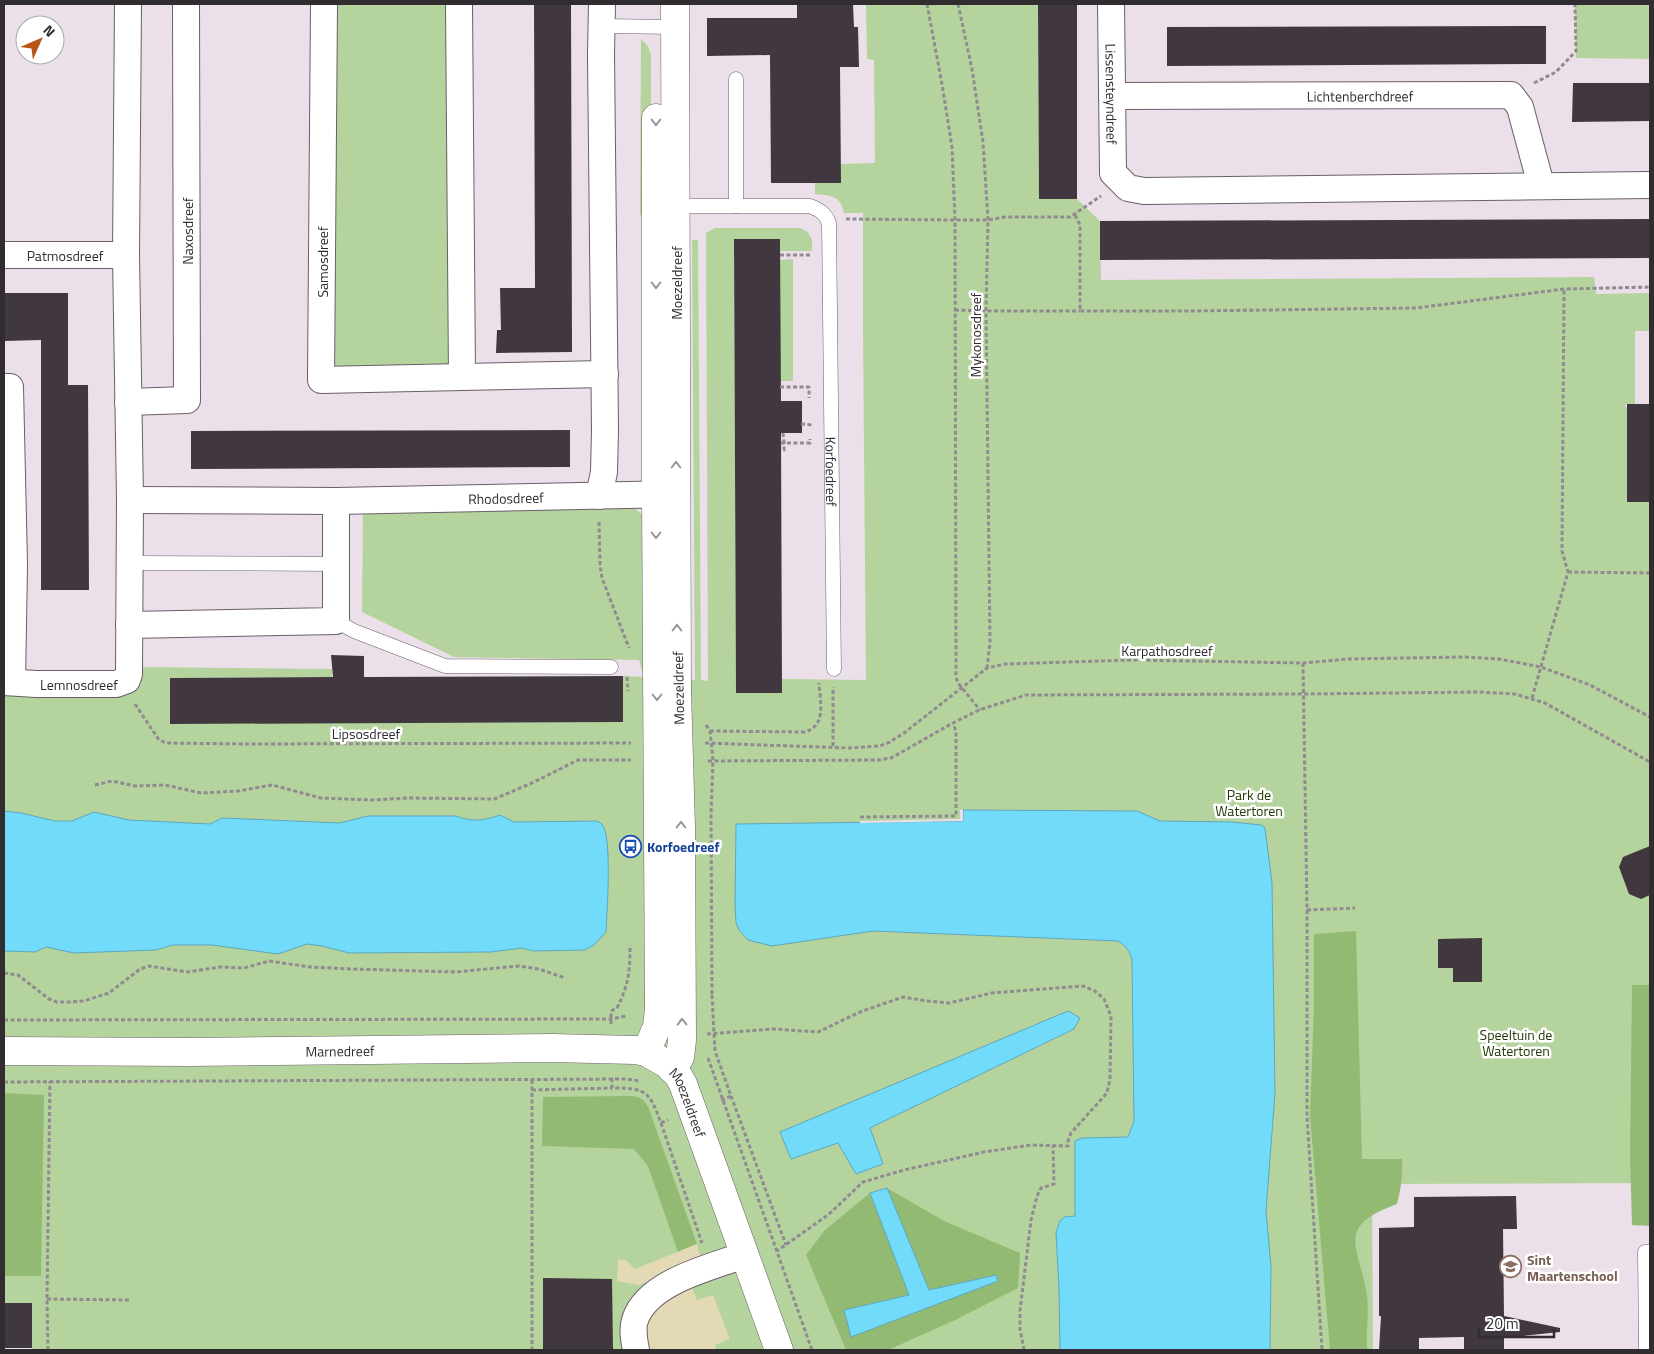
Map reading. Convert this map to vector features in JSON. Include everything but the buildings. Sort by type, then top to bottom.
[{"type":"street","points":[[128,4],[126,256],[130,500],[129,625],[336,621],[336,500]]},
{"type":"street","name":"Naxosdreef","points":[[128,402],[187,400],[186,4]]},
{"type":"street","name":"Samosdreef","points":[[324,4],[321,380],[605,374]]},
{"type":"street","points":[[459,4],[462,377]]},
{"type":"street","name":"Lissensteyndreef","points":[[1111,4],[1113,173],[1120,181]]},
{"type":"street","points":[[600,496],[604,472],[605,374],[602,15]]},
{"type":"street","name":"Moezeldreef","points":[[646,1052],[657,1027],[659,1009],[666,494],[674,207],[666,16]]},
{"type":"street","points":[[1510,95],[1520,107],[1540,185]]},
{"type":"street","name":"Lichtenberchdreef","points":[[1112,96],[1510,95]]},
{"type":"street","points":[[1120,181],[1128,188],[1144,191],[1650,185]]},
{"type":"street","name":"Patmosdreef","points":[[4,255],[126,256]]},
{"type":"street","points":[[4,387],[10,388],[8,682]]},
{"type":"street","name":"Moezeldreef","points":[[666,494],[679,743],[681,827],[682,1040],[680,1057],[672,1069],[683,1084],[779,1350]]},
{"type":"street","name":"Rhodosdreef","points":[[130,500],[336,500],[666,494]]},
{"type":"street","name":"Lemnosdreef","points":[[8,682],[36,684],[122,683],[127,680],[128,674],[129,625]]},
{"type":"street","name":"Marnedreef","points":[[4,1051],[189,1052],[552,1048],[627,1050],[646,1052],[672,1069]]},
{"type":"street","points":[[636,1350],[633,1338],[634,1322],[643,1304],[653,1295],[670,1285],[745,1255]]},
{"type":"lane","points":[[602,15],[666,16]]},
{"type":"lane","points":[[736,79],[736,206]]},
{"type":"lane","points":[[674,207],[810,206],[822,212],[829,223]]},
{"type":"lane","name":"Korfoedreef","points":[[829,223],[834,669]]},
{"type":"lane","points":[[129,563],[336,564]]},
{"type":"lane","points":[[336,621],[354,631],[445,666],[611,668]]},
{"type":"lane","points":[[1646,1350],[1645,1252],[1650,1252]]},
{"type":"path","points":[[927,4],[952,147],[955,220],[956,677],[958,683],[980,710]]},
{"type":"path","name":"Mykonosdreef","points":[[958,4],[972,69],[983,142],[988,220],[986,311],[990,642],[987,668]]},
{"type":"path","points":[[1510,95],[1556,72],[1576,51],[1575,4]]},
{"type":"path","points":[[829,223],[843,219],[988,220],[1005,218],[1064,218],[1075,215],[1120,181]]},
{"type":"path","points":[[1075,215],[1080,228],[1080,311]]},
{"type":"path","points":[[780,255],[830,255]]},
{"type":"path","points":[[955,310],[1239,311],[1416,308],[1564,289],[1650,287]]},
{"type":"path","points":[[1532,698],[1568,572],[1562,551],[1564,289]]},
{"type":"path","points":[[780,386],[809,387],[809,406]]},
{"type":"path","points":[[782,443],[810,443],[809,415]]},
{"type":"path","points":[[781,450],[784,450],[782,443],[783,433]]},
{"type":"path","points":[[600,496],[600,565],[602,578],[630,650]]},
{"type":"path","points":[[1568,572],[1650,573]]},
{"type":"path","name":"Karpathosdreef","points":[[987,668],[1005,664],[1132,660],[1303,662],[1348,659],[1463,657],[1499,659],[1541,667],[1590,685],[1650,717]]},
{"type":"path","points":[[1303,662],[1307,910],[1307,1116],[1322,1350]]},
{"type":"path","points":[[679,743],[869,748],[888,743],[987,668]]},
{"type":"path","points":[[833,746],[834,669]]},
{"type":"path","points":[[710,731],[810,731],[818,723],[820,717],[819,677]]},
{"type":"path","name":"Lipsosdreef","points":[[122,683],[158,740],[166,743],[636,743]]},
{"type":"path","points":[[708,761],[879,760],[891,758],[980,710],[1026,695],[1478,692],[1515,694],[1545,703],[1650,762]]},
{"type":"path","points":[[705,722],[710,731],[713,760],[711,814],[712,996]]},
{"type":"path","points":[[860,817],[956,816],[956,731],[953,723]]},
{"type":"path","points":[[95,785],[112,781],[136,786],[165,785],[201,792],[238,792],[272,785],[321,798],[371,800],[410,798],[494,799],[578,760],[636,760]]},
{"type":"path","points":[[1307,910],[1355,908]]},
{"type":"path","points":[[4,972],[18,975],[49,999],[57,1002],[84,1001],[109,993],[140,969],[149,966],[187,972],[220,967],[244,968],[269,961],[310,967],[456,972],[518,966],[565,978]]},
{"type":"path","points":[[702,1034],[773,1028],[818,1032],[860,1012],[903,997],[927,1002],[949,1003],[992,992],[1083,986],[1104,999],[1111,1016],[1110,1079],[1107,1093],[1071,1133],[1068,1146],[1031,1145],[984,1152],[904,1170],[864,1182],[828,1215],[777,1251]]},
{"type":"path","points":[[4,1020],[611,1019],[626,1016]]},
{"type":"path","points":[[706,1053],[812,1350]]},
{"type":"path","points":[[4,1082],[628,1078]]},
{"type":"path","points":[[532,1080],[532,1350]]},
{"type":"path","points":[[48,1350],[50,1082]]},
{"type":"path","points":[[532,1090],[612,1088]]},
{"type":"path","points":[[731,1096],[786,1246]]},
{"type":"path","points":[[661,1123],[711,1268]]},
{"type":"path","points":[[1024,1350],[1020,1329],[1020,1311],[1031,1220],[1041,1188],[1054,1184],[1053,1146]]},
{"type":"path","points":[[48,1299],[131,1300]]},
{"type":"green space","points":[[333,4],[449,4],[448,368],[331,371]]},
{"type":"green space","name":"Park de Watertoren","points":[[866,4],[1038,4],[1039,199],[1077,199],[1100,221],[1101,280],[1594,277],[1596,294],[1650,293],[1650,331],[1635,331],[1635,404],[1626,404],[1625,407],[1627,407],[1627,501],[1650,502],[1650,1183],[1372,1184],[1373,1350],[32,1350],[32,1303],[4,1303],[4,694],[115,696],[137,690],[141,683],[140,667],[332,669],[332,677],[170,678],[170,723],[623,722],[623,676],[644,677],[639,660],[454,657],[362,612],[363,509],[636,509],[647,519],[672,679],[695,680],[692,240],[698,240],[701,680],[708,681],[706,233],[715,228],[800,228],[808,232],[812,240],[812,251],[780,251],[734,239],[736,692],[782,679],[866,680],[863,213],[844,213],[843,207],[834,198],[815,194],[815,183],[841,164],[875,163],[874,60],[867,59]]},
{"type":"green space","points":[[1575,4],[1650,4],[1650,59],[1576,58]]},
{"type":"green space","points":[[641,39],[648,46],[651,56],[651,216],[640,215]]},
{"type":"green space","points":[[793,259],[793,381],[780,381],[780,260]]},
{"type":"green space","points":[[1356,931],[1362,1159],[1402,1159],[1402,1176],[1397,1204],[1364,1221],[1358,1230],[1355,1240],[1367,1296],[1367,1350],[1330,1350],[1310,1116],[1314,1007],[1314,934]]},
{"type":"green space","points":[[1632,985],[1650,985],[1650,1226],[1632,1225],[1630,1156]]},
{"type":"green space","points":[[4,1093],[44,1095],[41,1276],[4,1276]]},
{"type":"green space","points":[[543,1097],[638,1097],[646,1103],[649,1109],[697,1244],[678,1252],[648,1166],[634,1149],[542,1146]]},
{"type":"green space","points":[[887,1188],[944,1221],[1020,1253],[1018,1288],[955,1320],[888,1350],[846,1350],[806,1255],[825,1230],[870,1193],[909,1295],[845,1310],[998,1281],[996,1275],[929,1290]]},
{"type":"sand","points":[[697,1244],[701,1259],[639,1285],[617,1281],[618,1260],[626,1260],[635,1269]]},
{"type":"sand","points":[[692,1287],[697,1300],[713,1295],[730,1339],[715,1345],[716,1350],[649,1350],[643,1341],[646,1319],[669,1298]]},
{"type":"water","points":[[963,810],[1137,811],[1160,821],[1232,822],[1261,825],[1265,828],[1272,883],[1275,1093],[1266,1211],[1271,1267],[1270,1350],[1060,1350],[1056,1232],[1060,1221],[1064,1217],[1075,1216],[1075,1141],[1082,1138],[1128,1137],[1134,1121],[1132,960],[1129,951],[1118,941],[873,931],[772,946],[748,940],[739,930],[736,923],[735,903],[736,824],[963,821]]},
{"type":"water","points":[[4,811],[55,821],[72,821],[94,812],[129,820],[210,824],[222,818],[340,823],[368,816],[456,816],[478,820],[500,815],[514,822],[597,821],[603,826],[607,846],[606,932],[594,945],[585,950],[533,951],[522,948],[491,952],[349,953],[307,944],[278,954],[212,945],[173,945],[156,950],[74,953],[46,947],[35,952],[4,951]]},
{"type":"water","points":[[1068,1011],[1080,1018],[1074,1029],[870,1128],[883,1164],[856,1174],[838,1143],[791,1159],[780,1132]]},
{"type":"water","points":[[887,1188],[929,1290],[996,1275],[998,1281],[851,1337],[844,1310],[909,1295],[870,1193]]},
{"type":"pier","points":[[960,810],[963,810],[963,821],[860,823],[860,821],[960,819]]},
{"type":"place","name":"Korfoedreef","points":[[631,846]]},
{"type":"place","name":"Sint Maartenschool","points":[[1511,1267]]},
{"type":"park label","name":"Speeltuin de Watertoren","points":[[1516,1042]]}]
